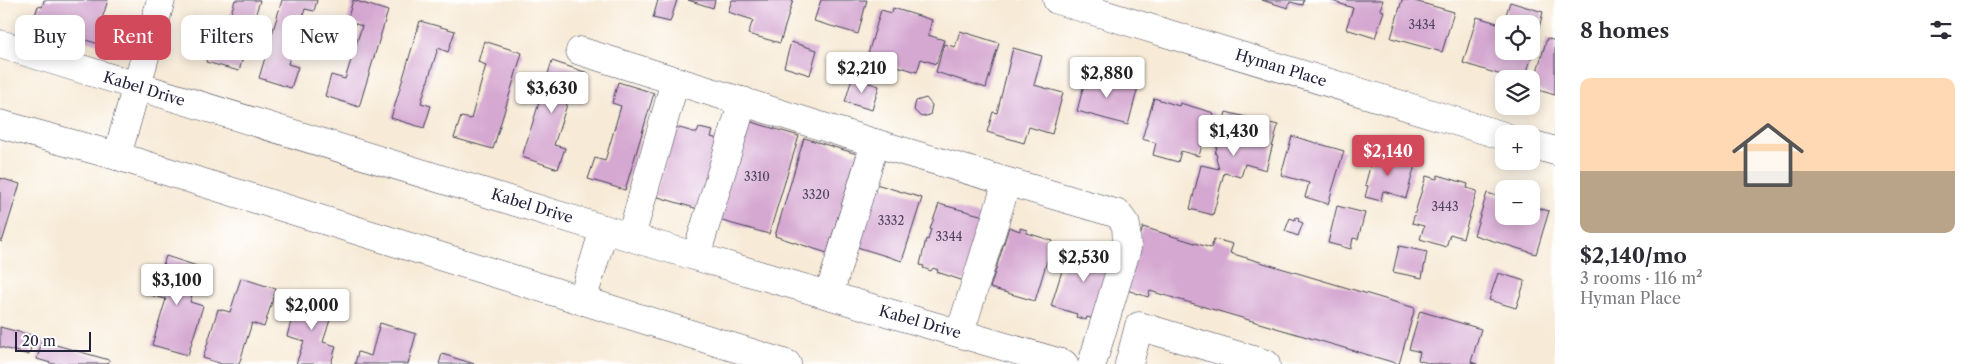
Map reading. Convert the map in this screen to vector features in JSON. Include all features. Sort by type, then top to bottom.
[{"type":"street","points":[[117,156],[161,0]]},
{"type":"street","name":"Hyman Place","points":[[1057,0],[1495,133]]},
{"type":"street","name":"Kabel Drive","points":[[0,44],[604,229],[1051,362]]},
{"type":"street","points":[[580,51],[875,143],[1118,214],[1126,225],[1127,248],[1092,364]]},
{"type":"street","points":[[631,237],[676,81]]},
{"type":"street","points":[[696,256],[743,101]]},
{"type":"street","points":[[0,124],[117,156],[775,362]]},
{"type":"street","points":[[829,295],[875,143]]},
{"type":"street","points":[[1540,147],[1555,151]]},
{"type":"street","points":[[960,334],[1007,182]]},
{"type":"street","points":[[582,301],[604,229]]},
{"type":"street","points":[[1129,364],[1139,326],[1266,364]]},
{"type":"building","points":[[44,0],[108,0],[103,15],[95,15],[95,43],[85,40],[85,15],[35,15],[38,6],[42,7]]},
{"type":"building","points":[[235,0],[260,0],[256,15],[230,15]]},
{"type":"building","points":[[282,0],[317,0],[314,11],[305,9],[303,15],[282,15],[282,60],[289,60],[288,64],[298,67],[291,88],[259,78],[264,60],[272,60],[272,34]]},
{"type":"building","points":[[353,0],[388,11],[359,107],[325,96],[331,75],[345,79],[351,60],[357,60],[357,42],[362,26],[357,24],[357,15],[349,15]]},
{"type":"building","points":[[658,0],[677,0],[670,22],[653,18]]},
{"type":"building","points":[[688,0],[715,0],[713,8]]},
{"type":"building","points":[[732,0],[793,0],[780,43],[748,34],[753,20],[728,12]]},
{"type":"building","points":[[821,0],[867,0],[858,34],[814,21]]},
{"type":"building","points":[[1262,0],[1304,0],[1303,5],[1290,2],[1288,8]]},
{"type":"building","points":[[1329,0],[1383,0],[1380,10],[1384,11],[1375,38],[1346,29],[1353,8]]},
{"type":"building","points":[[1402,0],[1411,0],[1454,12],[1442,52],[1391,38]]},
{"type":"building","points":[[1510,2],[1543,12],[1540,24],[1540,15],[1506,15]]},
{"type":"building","points":[[893,8],[932,20],[928,35],[944,40],[936,64],[921,59],[917,72],[867,57],[881,10],[892,13]]},
{"type":"building","points":[[1477,17],[1495,22],[1495,60],[1531,60],[1528,70],[1495,70],[1495,73],[1463,63]]},
{"type":"building","points":[[420,21],[455,31],[448,52],[438,48],[421,103],[431,106],[424,128],[391,118]]},
{"type":"building","points":[[960,31],[999,43],[986,88],[936,72],[944,44],[955,47]]},
{"type":"building","points":[[1547,38],[1555,41],[1555,95],[1540,90],[1540,70],[1537,70]]},
{"type":"building","points":[[484,41],[522,53],[493,149],[454,138],[461,117],[471,119],[486,65],[478,62]]},
{"type":"building","points":[[791,42],[817,50],[810,75],[784,67]]},
{"type":"building","points":[[1013,48],[1042,56],[1034,85],[1063,93],[1052,134],[1029,127],[1024,143],[987,132],[993,112],[997,113]]},
{"type":"building","points":[[207,60],[242,60],[239,71],[206,62]]},
{"type":"building","points":[[552,61],[588,73],[582,92],[572,89],[554,145],[565,148],[558,169],[522,157]]},
{"type":"building","points":[[1087,73],[1138,87],[1128,125],[1077,111]]},
{"type":"building","points":[[852,78],[879,86],[872,110],[845,102]]},
{"type":"building","points":[[618,82],[654,93],[625,190],[588,179],[595,158],[605,161],[621,106],[612,103]]},
{"type":"building","points":[[926,98],[932,105],[930,115],[921,117],[914,110],[916,101]]},
{"type":"building","points":[[1154,98],[1179,106],[1180,103],[1214,113],[1211,123],[1208,122],[1199,156],[1181,151],[1178,162],[1153,155],[1156,143],[1142,139]]},
{"type":"building","points":[[1226,112],[1278,125],[1266,170],[1245,164],[1241,177],[1224,173],[1213,215],[1190,209],[1201,165],[1219,169],[1216,159],[1217,155],[1215,154]]},
{"type":"building","points":[[745,120],[799,136],[769,234],[715,219]]},
{"type":"building","points":[[676,127],[697,133],[699,128],[713,131],[711,137],[723,141],[701,210],[655,196]]},
{"type":"building","points":[[1292,136],[1344,151],[1328,204],[1305,197],[1309,183],[1281,175]]},
{"type":"building","points":[[804,138],[857,154],[827,253],[775,236]]},
{"type":"building","points":[[1374,153],[1415,165],[1406,198],[1383,191],[1381,201],[1365,197],[1368,186],[1365,185]]},
{"type":"building","points":[[1438,175],[1468,184],[1467,188],[1477,191],[1463,238],[1450,234],[1446,247],[1420,239],[1424,226],[1412,223],[1426,176],[1437,179]]},
{"type":"building","points":[[0,178],[20,184],[2,242],[0,241]]},
{"type":"building","points":[[876,184],[922,198],[902,261],[857,247]]},
{"type":"building","points":[[1487,193],[1495,195],[1495,225],[1540,225],[1540,208],[1549,211],[1536,254],[1474,235]]},
{"type":"building","points":[[939,204],[984,216],[964,281],[937,272],[938,270],[933,268],[931,271],[920,265],[926,239],[928,240]]},
{"type":"building","points":[[1337,206],[1365,213],[1358,239],[1353,238],[1351,249],[1328,243]]},
{"type":"building","points":[[1296,217],[1299,218],[1298,221],[1303,223],[1298,236],[1285,231],[1290,218],[1295,220]]},
{"type":"building","points":[[1009,227],[1020,231],[1020,228],[1027,230],[1027,233],[1053,241],[1035,301],[990,288]]},
{"type":"building","points":[[1143,227],[1211,248],[1214,239],[1233,244],[1230,253],[1415,308],[1399,364],[1150,291],[1148,297],[1124,289]]},
{"type":"building","points":[[1070,245],[1095,253],[1096,249],[1117,259],[1098,320],[1087,317],[1086,320],[1076,317],[1077,314],[1051,306]]},
{"type":"building","points":[[1399,246],[1427,252],[1422,278],[1393,272]]},
{"type":"building","points":[[166,256],[200,267],[190,302],[203,306],[188,355],[152,345],[166,299],[153,296]]},
{"type":"building","points":[[1498,273],[1525,281],[1516,308],[1489,300]]},
{"type":"building","points":[[241,278],[276,289],[264,327],[252,323],[239,364],[222,364],[203,358],[218,309],[230,312]]},
{"type":"building","points":[[298,296],[334,307],[323,342],[336,346],[331,364],[296,364],[304,341],[287,336]]},
{"type":"building","points":[[1420,311],[1481,329],[1471,362],[1477,364],[1431,364],[1418,360],[1420,352],[1409,349]]},
{"type":"building","points":[[380,323],[416,334],[408,364],[355,364],[358,352],[371,356]]},
{"type":"building","points":[[0,327],[34,336],[29,355],[0,347]]},
{"type":"building","points":[[42,341],[109,360],[108,364],[54,364],[37,359]]},
{"type":"building","points":[[442,354],[474,364],[439,364]]}]
